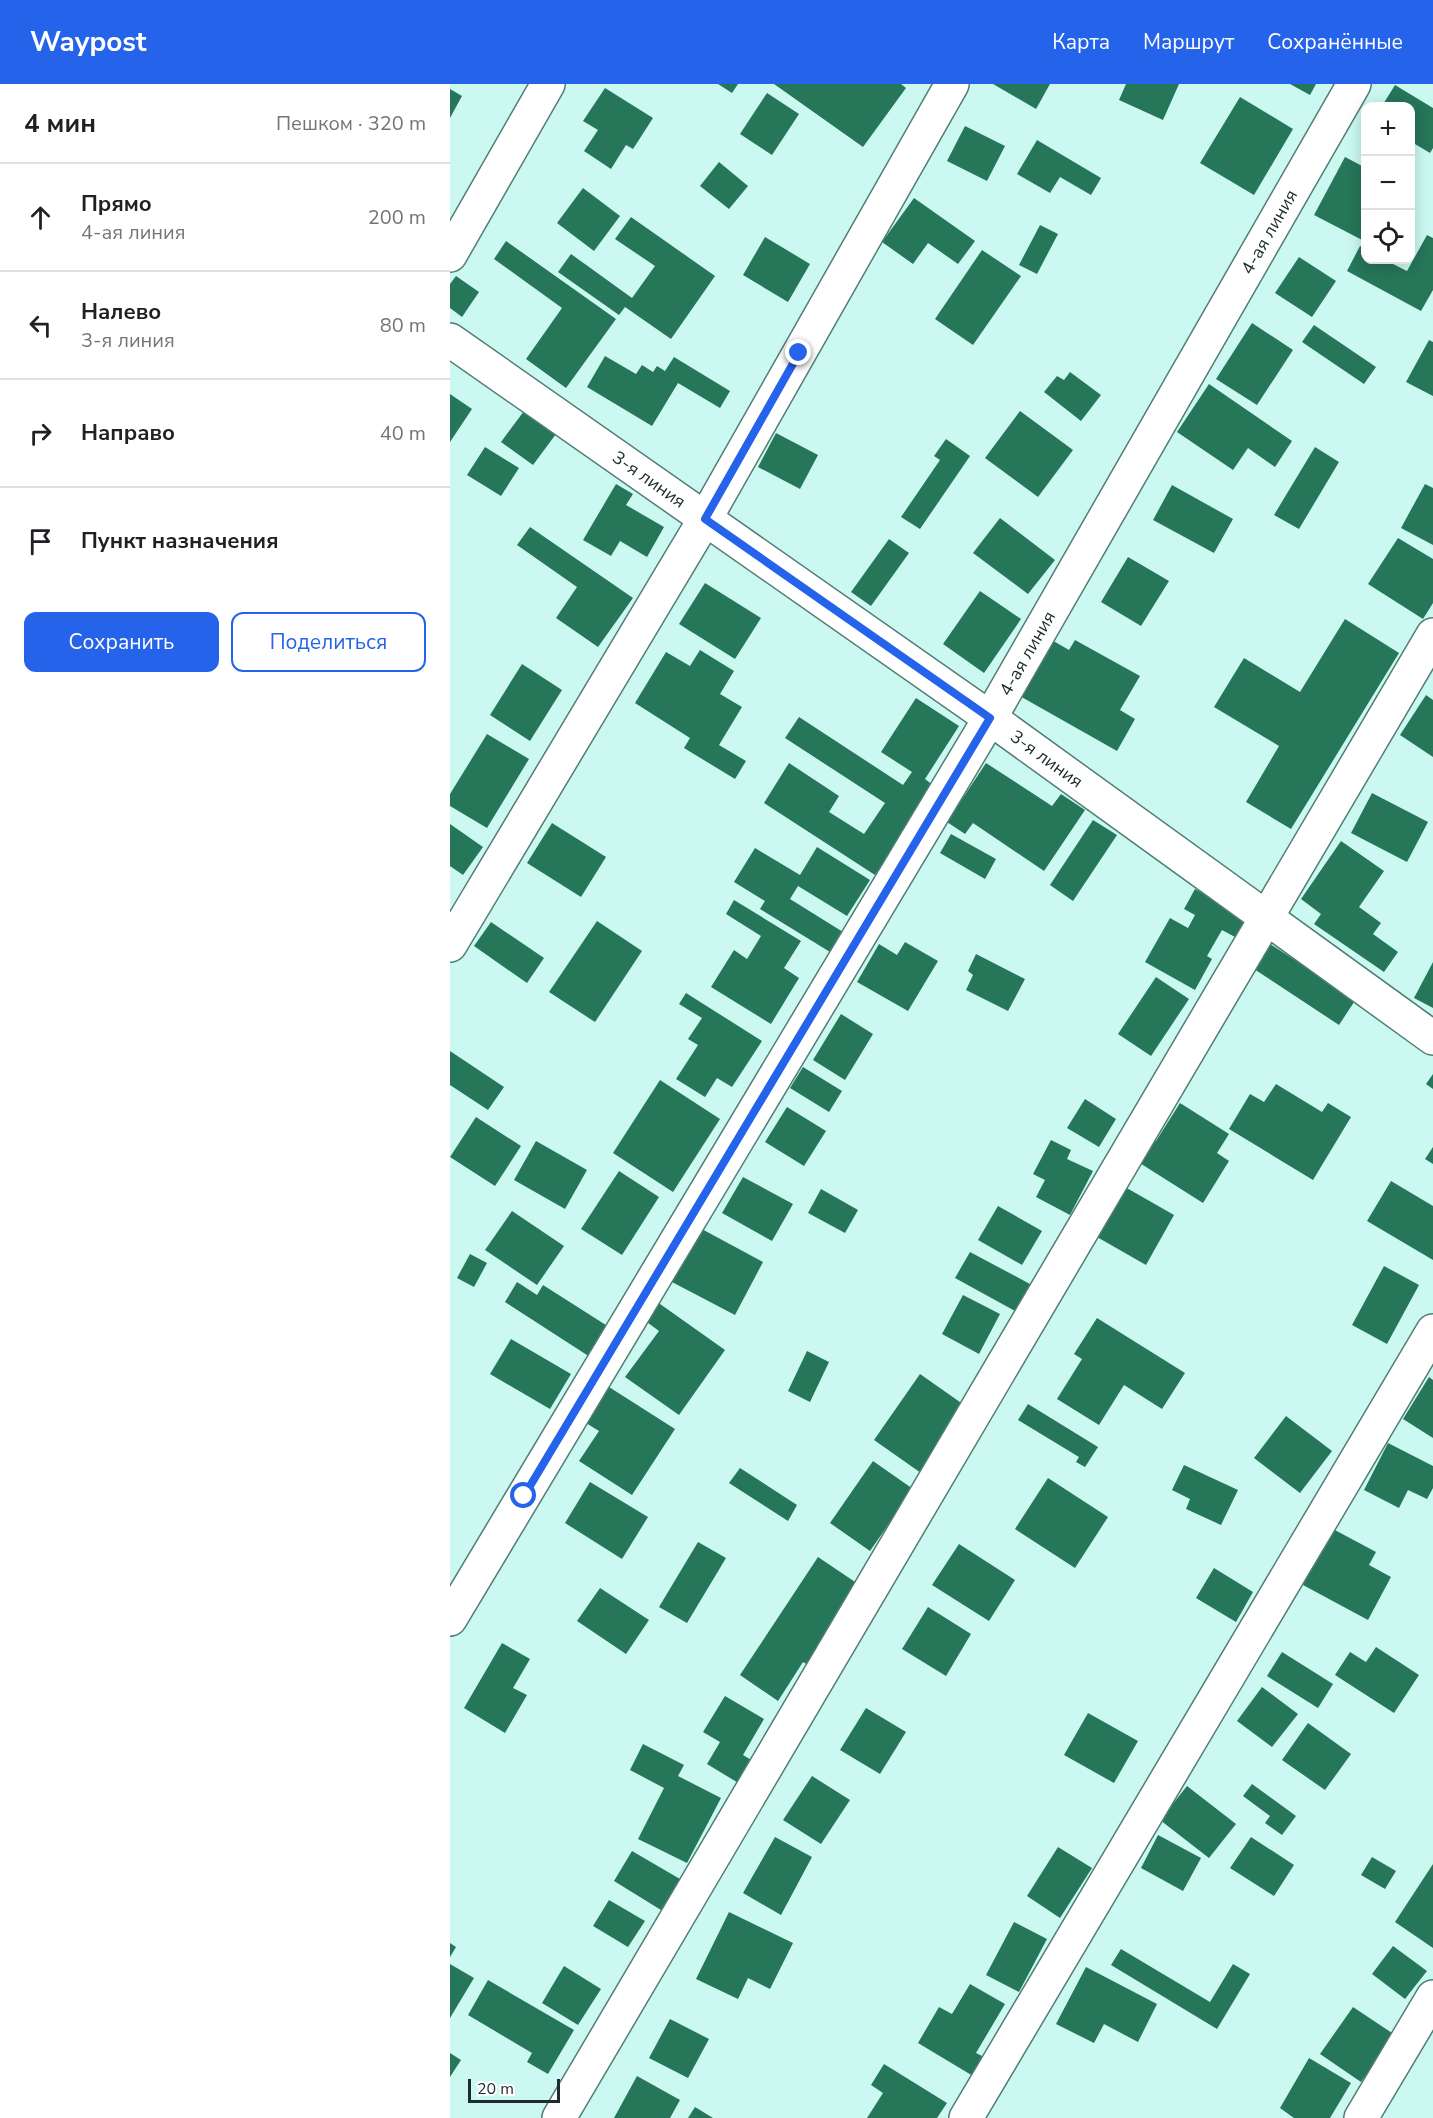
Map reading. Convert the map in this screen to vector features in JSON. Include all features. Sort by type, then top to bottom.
[{"type":"street","points":[[450,255],[548,84]]},
{"type":"street","points":[[450,945],[705,519],[952,84]]},
{"type":"street","name":"4-ая линия","points":[[450,1619],[990,718],[1354,84]]},
{"type":"street","name":"3-я линия","points":[[450,340],[990,718],[1433,1038]]},
{"type":"street","points":[[559,2118],[1433,634]]},
{"type":"street","points":[[966,2118],[1433,1331]]},
{"type":"street","points":[[1361,2118],[1433,1997]]},
{"type":"building","points":[[718,84],[738,84],[732,93]]},
{"type":"building","points":[[774,84],[901,84],[906,88],[863,147]]},
{"type":"building","points":[[993,84],[1050,84],[1036,109]]},
{"type":"building","points":[[1126,84],[1179,84],[1163,120],[1119,100]]},
{"type":"building","points":[[1290,84],[1316,84],[1310,95]]},
{"type":"building","points":[[1395,85],[1433,108],[1433,148],[1430,153],[1415,144],[1415,102],[1384,102]]},
{"type":"building","points":[[605,88],[653,118],[633,149],[626,145],[611,169],[584,151],[598,130],[583,121]]},
{"type":"building","points":[[450,89],[462,96],[450,118]]},
{"type":"building","points":[[767,93],[799,114],[772,155],[740,134]]},
{"type":"building","points":[[1240,97],[1293,129],[1254,195],[1200,163]]},
{"type":"building","points":[[965,126],[1005,146],[987,181],[947,161]]},
{"type":"building","points":[[1037,140],[1101,178],[1091,195],[1060,177],[1050,193],[1017,174]]},
{"type":"building","points":[[1345,157],[1361,165],[1361,239],[1314,215]]},
{"type":"building","points":[[719,162],[748,186],[729,209],[700,186]]},
{"type":"building","points":[[583,188],[620,216],[594,251],[557,223]]},
{"type":"building","points":[[914,198],[975,241],[958,264],[928,243],[913,264],[882,242]]},
{"type":"building","points":[[631,217],[715,276],[671,339],[625,307],[619,315],[558,272],[571,254],[632,298],[655,266],[615,239]]},
{"type":"building","points":[[1040,225],[1058,234],[1037,274],[1019,265]]},
{"type":"building","points":[[1427,235],[1433,238],[1433,290],[1421,311],[1347,271],[1360,246],[1361,264],[1393,264],[1407,271],[1411,264],[1415,264],[1415,257]]},
{"type":"building","points":[[765,237],[810,264],[788,302],[743,275]]},
{"type":"building","points":[[506,241],[616,319],[566,388],[526,359],[562,308],[494,259]]},
{"type":"building","points":[[982,250],[1021,276],[973,345],[935,319]]},
{"type":"building","points":[[1299,257],[1336,281],[1312,317],[1275,293]]},
{"type":"building","points":[[456,276],[479,292],[462,317],[450,308],[450,284]]},
{"type":"building","points":[[1252,323],[1293,350],[1257,405],[1216,379]]},
{"type":"building","points":[[1314,325],[1376,367],[1364,384],[1302,342]]},
{"type":"building","points":[[1429,340],[1433,342],[1433,396],[1406,382]]},
{"type":"building","points":[[605,356],[636,374],[642,365],[653,372],[657,366],[665,371],[674,357],[730,391],[720,408],[678,383],[652,426],[587,387]]},
{"type":"building","points":[[1070,372],[1101,395],[1081,421],[1044,392],[1057,376],[1064,380]]},
{"type":"building","points":[[1209,384],[1292,441],[1275,467],[1248,448],[1233,470],[1177,432]]},
{"type":"building","points":[[450,394],[472,409],[450,442]]},
{"type":"building","points":[[524,411],[556,434],[533,465],[501,442]]},
{"type":"building","points":[[1020,411],[1073,450],[1038,497],[985,458]]},
{"type":"building","points":[[776,433],[818,455],[800,489],[758,467]]},
{"type":"building","points":[[946,439],[970,456],[920,529],[901,517],[940,460],[934,456]]},
{"type":"building","points":[[485,447],[519,468],[501,496],[467,475]]},
{"type":"building","points":[[1315,447],[1339,462],[1299,529],[1274,515]]},
{"type":"building","points":[[616,484],[633,494],[626,505],[664,527],[647,557],[620,541],[611,556],[583,540]]},
{"type":"building","points":[[1425,484],[1433,488],[1433,545],[1401,528]]},
{"type":"building","points":[[1172,485],[1233,519],[1214,553],[1153,520]]},
{"type":"building","points":[[1000,518],[1055,560],[1028,594],[973,553]]},
{"type":"building","points":[[530,527],[633,598],[598,647],[556,618],[577,587],[517,545]]},
{"type":"building","points":[[1398,538],[1433,559],[1433,603],[1423,619],[1368,584]]},
{"type":"building","points":[[889,539],[909,553],[871,606],[851,592]]},
{"type":"building","points":[[1128,557],[1169,581],[1141,626],[1101,602]]},
{"type":"building","points":[[705,583],[761,618],[735,659],[679,624]]},
{"type":"building","points":[[980,591],[1021,619],[984,673],[943,644]]},
{"type":"building","points":[[1345,619],[1399,653],[1291,829],[1246,802],[1279,746],[1214,707],[1244,658],[1300,692]]},
{"type":"building","points":[[1050,639],[1069,650],[1075,640],[1140,676],[1120,710],[1135,719],[1117,751],[1018,695]]},
{"type":"building","points":[[700,650],[734,671],[720,694],[742,707],[719,745],[746,761],[735,779],[684,748],[690,738],[635,703],[666,652],[690,666]]},
{"type":"building","points":[[522,664],[562,690],[530,741],[490,715]]},
{"type":"building","points":[[1426,695],[1433,700],[1433,757],[1400,735]]},
{"type":"building","points":[[916,698],[959,726],[925,779],[934,786],[875,875],[764,803],[789,763],[839,796],[829,812],[864,834],[885,803],[785,738],[799,717],[903,785],[912,772],[881,752]]},
{"type":"building","points":[[487,734],[529,759],[487,828],[450,806],[450,794]]},
{"type":"building","points":[[986,763],[1052,806],[1061,794],[1085,810],[1044,871],[973,823],[965,834],[947,822]]},
{"type":"building","points":[[1372,793],[1428,822],[1407,862],[1351,833]]},
{"type":"building","points":[[1093,820],[1117,835],[1073,901],[1050,885]]},
{"type":"building","points":[[552,823],[606,857],[581,897],[527,863]]},
{"type":"building","points":[[450,824],[483,847],[463,875],[450,866]]},
{"type":"building","points":[[951,834],[996,859],[985,879],[940,853]]},
{"type":"building","points":[[1341,841],[1384,871],[1359,907],[1381,923],[1373,934],[1398,952],[1384,972],[1314,924],[1321,914],[1301,899]]},
{"type":"building","points":[[817,847],[870,880],[847,916],[798,886],[790,899],[843,932],[830,952],[760,909],[765,901],[734,882],[755,848],[800,875]]},
{"type":"building","points":[[1195,889],[1246,917],[1235,937],[1222,930],[1207,956],[1212,959],[1195,990],[1145,962],[1170,918],[1188,928],[1195,915],[1184,909]]},
{"type":"building","points":[[734,900],[801,941],[784,968],[799,978],[771,1024],[711,987],[734,950],[747,959],[761,936],[726,914]]},
{"type":"building","points":[[597,921],[642,951],[595,1022],[549,992]]},
{"type":"building","points":[[491,922],[544,958],[527,983],[474,946]]},
{"type":"building","points":[[905,942],[938,961],[908,1011],[857,982],[879,944],[897,955]]},
{"type":"building","points":[[1270,944],[1356,999],[1339,1025],[1254,969]]},
{"type":"building","points":[[976,954],[1025,979],[1008,1011],[966,990],[973,975],[968,971]]},
{"type":"building","points":[[1433,962],[1433,1008],[1414,998]]},
{"type":"building","points":[[1156,977],[1189,999],[1151,1056],[1118,1034]]},
{"type":"building","points":[[686,993],[762,1041],[732,1087],[717,1078],[705,1097],[676,1079],[698,1045],[688,1039],[702,1018],[679,1004]]},
{"type":"building","points":[[841,1014],[873,1034],[845,1080],[813,1060]]},
{"type":"building","points":[[450,1051],[504,1087],[488,1110],[450,1085]]},
{"type":"building","points":[[803,1067],[842,1091],[829,1112],[790,1088]]},
{"type":"building","points":[[1433,1074],[1433,1089],[1426,1084]]},
{"type":"building","points":[[660,1080],[720,1119],[673,1192],[613,1153]]},
{"type":"building","points":[[1276,1084],[1322,1112],[1328,1103],[1351,1117],[1313,1180],[1229,1129],[1250,1094],[1264,1102]]},
{"type":"building","points":[[1085,1099],[1116,1119],[1099,1147],[1067,1128]]},
{"type":"building","points":[[1180,1103],[1229,1134],[1217,1153],[1229,1161],[1203,1203],[1135,1160],[1150,1137],[1156,1141]]},
{"type":"building","points":[[787,1107],[826,1131],[804,1166],[765,1142]]},
{"type":"building","points":[[476,1117],[521,1146],[495,1186],[450,1157]]},
{"type":"building","points":[[1051,1140],[1071,1150],[1067,1159],[1093,1171],[1070,1215],[1036,1197],[1045,1180],[1033,1174]]},
{"type":"building","points":[[536,1141],[587,1170],[565,1209],[514,1180]]},
{"type":"building","points":[[1433,1147],[1433,1164],[1425,1159]]},
{"type":"building","points":[[619,1171],[659,1197],[622,1255],[581,1229]]},
{"type":"building","points":[[743,1177],[793,1204],[772,1241],[722,1213]]},
{"type":"building","points":[[1391,1181],[1433,1206],[1433,1260],[1367,1221]]},
{"type":"building","points":[[1125,1187],[1174,1215],[1146,1265],[1097,1237]]},
{"type":"building","points":[[821,1189],[858,1210],[845,1233],[808,1213]]},
{"type":"building","points":[[998,1206],[1042,1231],[1022,1265],[978,1240]]},
{"type":"building","points":[[512,1211],[564,1246],[537,1285],[485,1250]]},
{"type":"building","points":[[698,1227],[763,1262],[735,1315],[670,1281]]},
{"type":"building","points":[[970,1252],[1030,1284],[1015,1311],[955,1278]]},
{"type":"building","points":[[470,1254],[487,1263],[474,1287],[457,1278]]},
{"type":"building","points":[[1384,1266],[1419,1285],[1387,1344],[1352,1325]]},
{"type":"building","points":[[517,1282],[537,1295],[543,1285],[609,1327],[590,1357],[505,1302]]},
{"type":"building","points":[[963,1295],[1000,1314],[979,1354],[942,1334]]},
{"type":"building","points":[[653,1299],[725,1350],[679,1415],[625,1377],[659,1331],[640,1317]]},
{"type":"building","points":[[1097,1318],[1185,1373],[1162,1409],[1124,1385],[1099,1425],[1057,1399],[1082,1359],[1074,1354]]},
{"type":"building","points":[[511,1339],[571,1374],[550,1409],[490,1374]]},
{"type":"building","points":[[807,1351],[829,1362],[810,1402],[788,1391]]},
{"type":"building","points":[[920,1374],[967,1407],[921,1473],[874,1440]]},
{"type":"building","points":[[1429,1377],[1433,1380],[1433,1438],[1403,1419]]},
{"type":"building","points":[[609,1387],[675,1429],[632,1495],[579,1461],[599,1431],[586,1423]]},
{"type":"building","points":[[1028,1404],[1098,1447],[1085,1467],[1076,1462],[1079,1457],[1018,1420]]},
{"type":"building","points":[[1286,1416],[1332,1451],[1300,1493],[1254,1458]]},
{"type":"building","points":[[1388,1443],[1433,1466],[1433,1488],[1427,1499],[1408,1490],[1399,1508],[1364,1490]]},
{"type":"building","points":[[873,1461],[913,1489],[870,1551],[830,1523]]},
{"type":"building","points":[[1184,1465],[1238,1490],[1221,1525],[1186,1509],[1190,1499],[1172,1490]]},
{"type":"building","points":[[740,1468],[797,1505],[788,1521],[729,1483]]},
{"type":"building","points":[[1048,1478],[1108,1517],[1075,1568],[1015,1529]]},
{"type":"building","points":[[590,1482],[648,1517],[622,1559],[565,1523]]},
{"type":"building","points":[[1333,1529],[1376,1552],[1369,1565],[1391,1577],[1368,1620],[1303,1585]]},
{"type":"building","points":[[698,1542],[726,1558],[687,1623],[659,1607]]},
{"type":"building","points":[[959,1544],[1015,1580],[989,1621],[932,1585]]},
{"type":"building","points":[[818,1557],[864,1588],[811,1667],[803,1662],[778,1701],[740,1675]]},
{"type":"building","points":[[1214,1568],[1253,1592],[1236,1622],[1196,1598]]},
{"type":"building","points":[[600,1588],[649,1620],[626,1654],[577,1621]]},
{"type":"building","points":[[928,1607],[971,1634],[946,1676],[902,1649]]},
{"type":"building","points":[[502,1643],[530,1659],[513,1688],[527,1695],[505,1733],[464,1708]]},
{"type":"building","points":[[1376,1647],[1419,1675],[1394,1713],[1335,1675],[1350,1652],[1366,1662]]},
{"type":"building","points":[[1282,1652],[1333,1684],[1318,1708],[1267,1676]]},
{"type":"building","points":[[1262,1687],[1298,1714],[1272,1747],[1237,1721]]},
{"type":"building","points":[[725,1696],[764,1719],[743,1755],[753,1761],[740,1784],[707,1764],[720,1742],[703,1732]]},
{"type":"building","points":[[866,1708],[906,1732],[880,1774],[840,1750]]},
{"type":"building","points":[[1088,1713],[1138,1741],[1114,1783],[1064,1755]]},
{"type":"building","points":[[1308,1723],[1351,1754],[1325,1790],[1282,1760]]},
{"type":"building","points":[[643,1744],[684,1765],[678,1776],[721,1798],[687,1863],[638,1839],[664,1788],[630,1770]]},
{"type":"building","points":[[812,1776],[850,1800],[821,1844],[783,1820]]},
{"type":"building","points":[[1252,1784],[1296,1816],[1282,1835],[1265,1823],[1270,1816],[1243,1796]]},
{"type":"building","points":[[1187,1786],[1236,1824],[1209,1858],[1160,1820]]},
{"type":"building","points":[[1158,1835],[1201,1858],[1183,1891],[1141,1868]]},
{"type":"building","points":[[775,1837],[812,1857],[781,1915],[743,1893]]},
{"type":"building","points":[[1251,1837],[1294,1865],[1274,1896],[1230,1868]]},
{"type":"building","points":[[1058,1847],[1092,1868],[1060,1918],[1027,1896]]},
{"type":"building","points":[[632,1851],[680,1879],[661,1910],[614,1881]]},
{"type":"building","points":[[1372,1857],[1396,1871],[1385,1889],[1361,1875]]},
{"type":"building","points":[[1433,1864],[1433,1948],[1395,1922]]},
{"type":"building","points":[[609,1900],[645,1921],[628,1947],[593,1926]]},
{"type":"building","points":[[729,1912],[793,1943],[770,1989],[748,1978],[738,1999],[696,1979]]},
{"type":"building","points":[[1014,1922],[1047,1939],[1019,1992],[986,1975]]},
{"type":"building","points":[[450,1943],[456,1947],[450,1957]]},
{"type":"building","points":[[1393,1946],[1427,1971],[1405,1999],[1372,1974]]},
{"type":"building","points":[[1121,1949],[1210,2002],[1233,1964],[1250,1974],[1217,2029],[1111,1965]]},
{"type":"building","points":[[450,1964],[474,1978],[450,2018]]},
{"type":"building","points":[[564,1966],[601,1989],[578,2025],[542,2003]]},
{"type":"building","points":[[1086,1967],[1157,2004],[1138,2042],[1104,2024],[1094,2043],[1056,2024]]},
{"type":"building","points":[[488,1980],[574,2030],[548,2074],[527,2062],[532,2053],[468,2015]]},
{"type":"building","points":[[970,1984],[1005,2004],[976,2053],[984,2057],[973,2076],[918,2043],[939,2007],[952,2014]]},
{"type":"building","points":[[1353,2007],[1395,2035],[1361,2082],[1320,2054]]},
{"type":"building","points":[[670,2019],[709,2039],[688,2078],[649,2058]]},
{"type":"building","points":[[450,2053],[461,2060],[450,2077]]},
{"type":"building","points":[[1309,2058],[1351,2083],[1330,2118],[1294,2118],[1280,2108]]},
{"type":"building","points":[[884,2064],[947,2103],[937,2118],[867,2118],[883,2093],[871,2085]]},
{"type":"building","points":[[637,2076],[680,2100],[670,2118],[614,2118]]},
{"type":"building","points":[[695,2107],[713,2118],[688,2118]]},
{"type":"route","points":[[524,1496],[990,718],[705,519],[799,353]]}]
